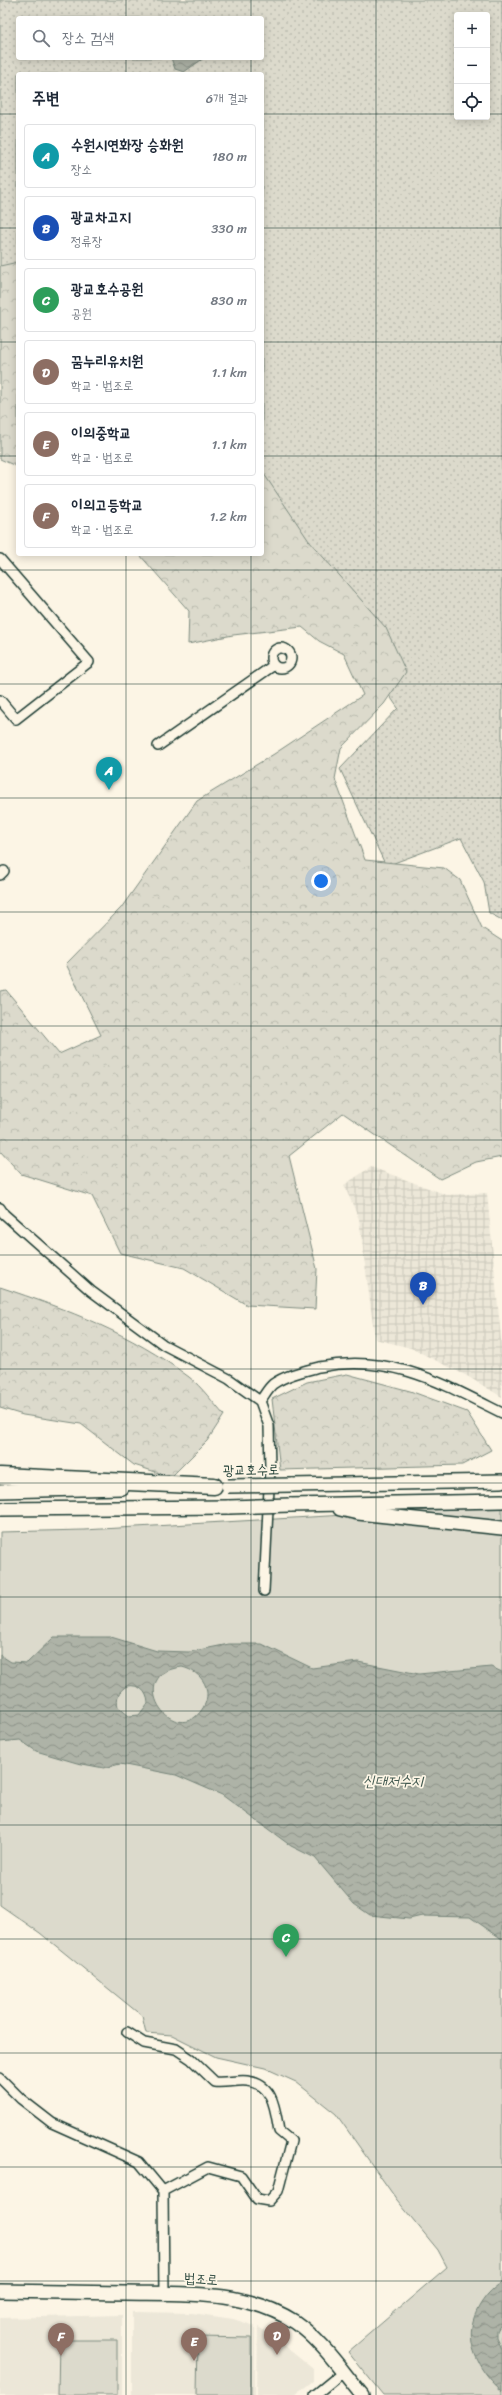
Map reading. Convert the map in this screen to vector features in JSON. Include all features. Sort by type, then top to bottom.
[{"type":"highway","points":[[0,1476],[221,1486]]},
{"type":"main road","name":"광교호수로","points":[[0,1492],[502,1481]]},
{"type":"main road","points":[[0,1509],[229,1507],[502,1500]]},
{"type":"main road","points":[[320,1505],[358,1513],[502,1528]]},
{"type":"main road","name":"법조로","points":[[0,2291],[196,2294],[229,2298],[280,2314],[296,2323],[310,2336],[362,2395]]},
{"type":"street","points":[[0,559],[89,662],[16,719],[0,700]]},
{"type":"street","points":[[158,746],[274,665]]},
{"type":"street","points":[[0,1208],[4,1214],[91,1291],[115,1309],[164,1345],[229,1379],[260,1401],[269,1426],[270,1468],[264,1591]]},
{"type":"street","points":[[260,1401],[273,1384],[300,1371],[343,1362],[378,1364],[413,1371],[502,1413]]},
{"type":"street","points":[[127,2032],[144,2043],[176,2050],[191,2059],[216,2082],[246,2081],[262,2085],[274,2099],[279,2131],[292,2141],[278,2191],[268,2201],[258,2199],[242,2176],[208,2167],[163,2191]]},
{"type":"street","points":[[0,2078],[21,2099],[52,2123],[139,2162],[163,2191],[164,2294]]},
{"type":"street","points":[[315,2395],[343,2372]]},
{"type":"shaded area","points":[[371,1167],[447,1195],[487,1193],[502,1349],[502,1397],[467,1376],[411,1348],[375,1339],[359,1219],[344,1185]]},
{"type":"shaded area","points":[[132,2312],[192,2313],[233,2319],[255,2326],[255,2395],[132,2395]]},
{"type":"shaded area","points":[[122,2315],[122,2395],[0,2395],[0,2318]]},
{"type":"shaded area","points":[[258,2327],[267,2332],[313,2369],[313,2381],[295,2395],[257,2395]]},
{"type":"green space","points":[[0,0],[502,0],[502,920],[489,913],[484,882],[461,838],[386,866],[340,769],[398,708],[354,645],[264,501],[264,72],[16,72],[16,325],[0,328]]},
{"type":"green space","points":[[16,262],[16,466],[0,459],[0,266]]},
{"type":"green space","points":[[264,474],[309,541],[386,628],[406,672],[384,704],[341,748],[335,779],[365,860],[444,868],[460,880],[482,928],[502,941],[502,1157],[476,1162],[440,1179],[343,1113],[289,1156],[317,1269],[315,1309],[247,1305],[184,1268],[120,1253],[92,1196],[21,1174],[0,1151],[0,991],[6,990],[59,1054],[101,1035],[66,964],[121,908],[197,801],[274,754],[363,695],[344,654],[319,641],[302,627],[233,635],[188,644],[189,611],[141,556],[264,556]]},
{"type":"green space","points":[[0,1287],[75,1314],[98,1324],[167,1361],[189,1377],[203,1390],[224,1415],[207,1441],[171,1477],[134,1465],[81,1424],[23,1415],[0,1408]]},
{"type":"green space","points":[[347,1374],[410,1391],[467,1412],[491,1450],[462,1465],[280,1470],[272,1399],[307,1382]]},
{"type":"green space","points":[[502,1506],[502,2395],[383,2395],[348,2352],[447,2267],[438,2250],[397,2200],[336,2114],[296,2082],[265,2068],[216,2057],[172,2035],[146,2033],[142,2016],[40,1933],[0,1905],[0,1532],[84,1530]]},
{"type":"green space","points":[[198,2337],[251,2338],[251,2395],[197,2395]]},
{"type":"green space","points":[[59,2340],[117,2340],[117,2395],[58,2395]]},
{"type":"water","points":[[172,60],[201,60],[184,72],[175,69]]},
{"type":"water","name":"신대저수지","points":[[54,1637],[111,1637],[157,1651],[189,1652],[229,1644],[262,1644],[312,1668],[358,1662],[419,1674],[491,1667],[502,1672],[502,1939],[470,1917],[422,1916],[409,1919],[370,1915],[354,1904],[315,1858],[291,1846],[222,1795],[176,1775],[120,1764],[104,1768],[77,1763],[36,1751],[20,1740],[0,1742],[0,1655],[11,1662],[27,1663]],"holes":[[[182,1667],[196,1673],[201,1678],[207,1690],[207,1697],[201,1711],[189,1720],[178,1721],[167,1715],[158,1706],[154,1694],[156,1682],[165,1672]],[[127,1686],[139,1687],[146,1695],[148,1703],[139,1715],[129,1716],[118,1707],[118,1695]]]},
{"type":"water","points":[[502,2281],[502,2322],[497,2331],[497,2338],[502,2349],[502,2391],[492,2381],[476,2358],[472,2346],[471,2333],[473,2320],[479,2307],[490,2292]]},
{"type":"place","name":"수원시연화장 승화원","points":[[109,790]]},
{"type":"place","name":"광교차고지","points":[[423,1305]]},
{"type":"place","name":"광교호수공원","points":[[286,1957]]},
{"type":"place","name":"꿈누리유치원","points":[[277,2355]]},
{"type":"place","name":"이의고등학교","points":[[61,2356]]},
{"type":"place","name":"이의중학교","points":[[194,2361]]}]
